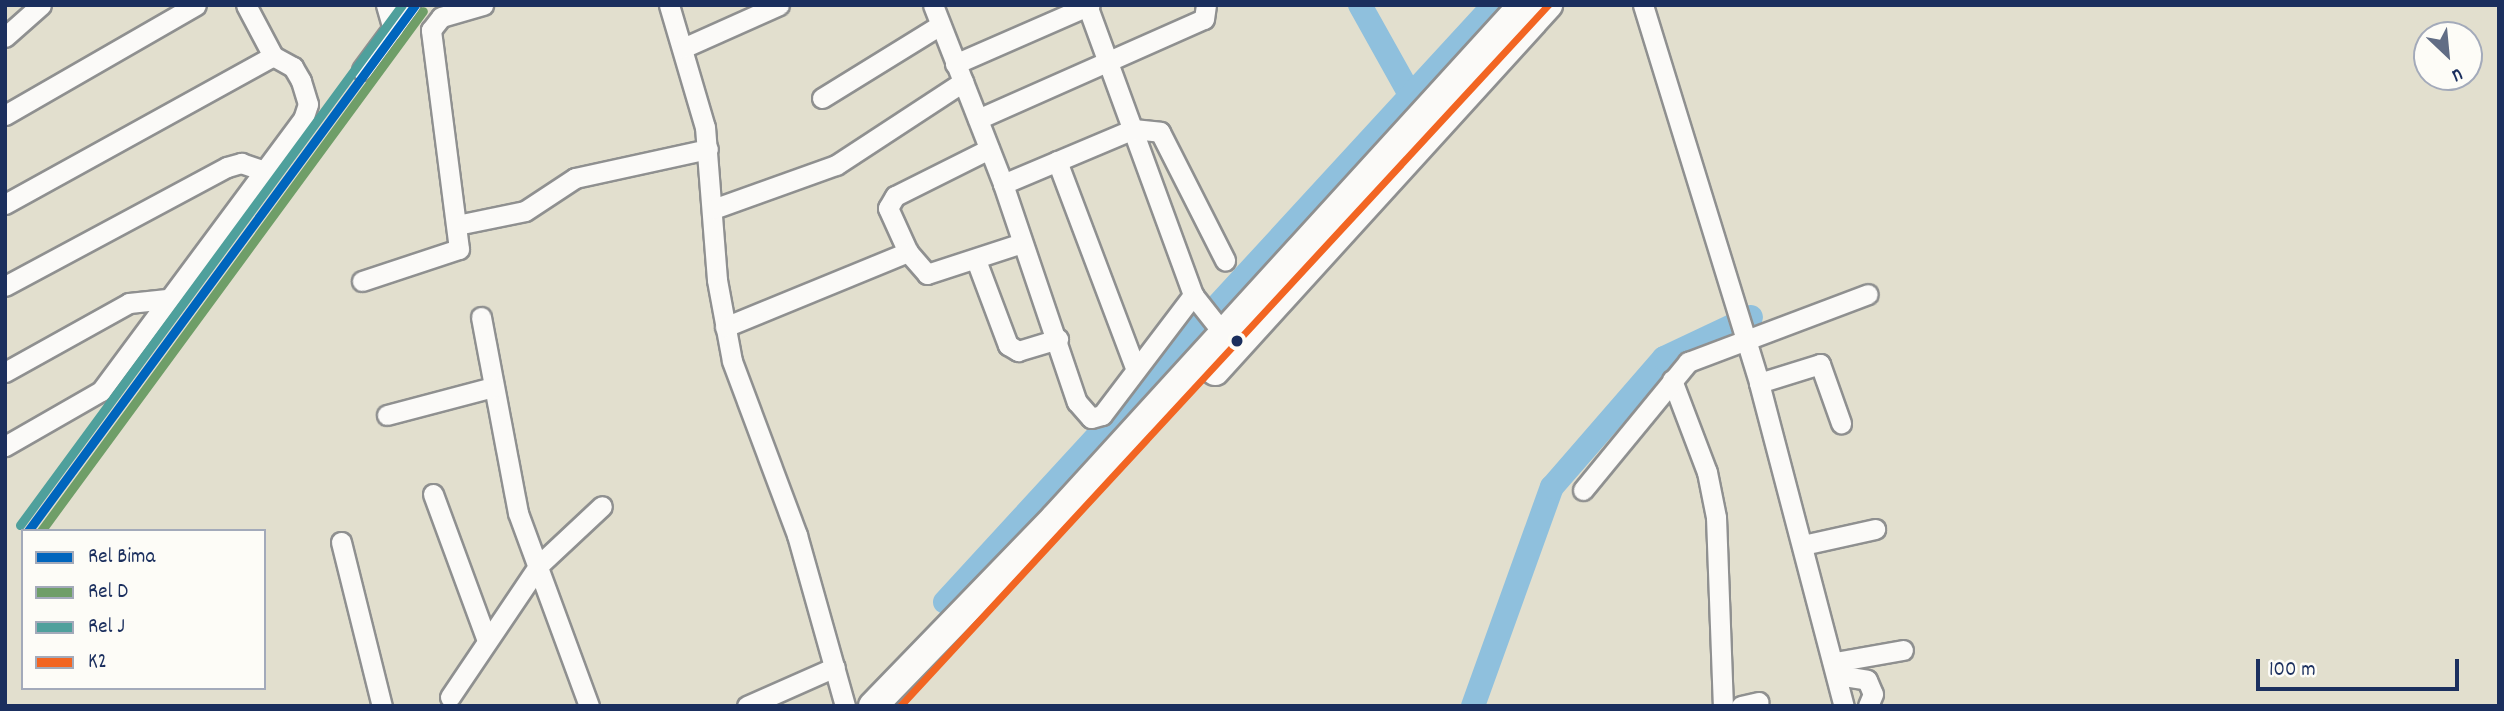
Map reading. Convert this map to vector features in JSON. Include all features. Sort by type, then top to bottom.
[{"type":"highway","points":[[900,706],[963,627],[1221,331],[1523,5]]},
{"type":"highway","points":[[873,706],[963,627],[1548,5]]},
{"type":"street","points":[[5,37],[41,5]]},
{"type":"street","points":[[5,115],[196,5]]},
{"type":"street","points":[[5,463],[13,442],[94,398],[261,170],[308,111],[297,74],[273,56],[246,5]]},
{"type":"street","points":[[386,5],[393,30]]},
{"type":"street","points":[[362,70],[410,5]]},
{"type":"street","points":[[362,281],[457,252],[457,225],[431,30],[441,17],[483,5]]},
{"type":"street","points":[[668,5],[683,48],[708,149],[725,327],[835,667],[845,706]]},
{"type":"street","points":[[683,48],[779,5]]},
{"type":"street","points":[[933,5],[1003,184],[1058,339],[1077,402],[1091,418],[1102,415],[1136,370],[1198,303]]},
{"type":"street","points":[[978,119],[1110,66],[1204,19],[1206,5]]},
{"type":"street","points":[[1643,5],[1734,310],[1759,383],[1844,706]]},
{"type":"street","points":[[955,64],[1088,6],[1198,303],[1221,331]]},
{"type":"street","points":[[822,98],[940,24]]},
{"type":"street","points":[[5,204],[273,56]]},
{"type":"street","points":[[713,209],[836,166],[963,82]]},
{"type":"street","points":[[1003,184],[1133,129],[1160,132],[1173,147],[1225,260]]},
{"type":"street","points":[[457,225],[525,211],[575,178],[708,149]]},
{"type":"street","points":[[989,149],[890,199],[908,252],[927,274],[1022,243]]},
{"type":"street","points":[[1057,161],[1136,370]]},
{"type":"street","points":[[5,286],[227,167],[241,163],[261,170]]},
{"type":"street","points":[[725,327],[908,252]]},
{"type":"street","points":[[975,260],[1008,345],[1018,351],[1058,339]]},
{"type":"street","points":[[1583,490],[1672,380],[1698,355],[1742,333],[1868,294]]},
{"type":"street","points":[[5,372],[129,303],[167,299]]},
{"type":"street","points":[[481,317],[518,513],[589,706]]},
{"type":"street","points":[[1759,383],[1820,364],[1841,423]]},
{"type":"street","points":[[1672,380],[1707,472],[1716,517],[1723,706]]},
{"type":"street","points":[[387,415],[493,387]]},
{"type":"street","points":[[433,494],[486,638]]},
{"type":"street","points":[[447,703],[486,638],[539,565],[601,506]]},
{"type":"street","points":[[1803,545],[1875,529]]},
{"type":"street","points":[[341,542],[382,706]]},
{"type":"street","points":[[1836,668],[1903,650]]},
{"type":"street","points":[[747,706],[835,667]]},
{"type":"street","points":[[1836,668],[1867,680],[1873,694],[1868,706]]},
{"type":"waterway","points":[[1360,5],[1412,98]]},
{"type":"waterway","points":[[945,602],[1494,5]]},
{"type":"waterway","points":[[1473,706],[1552,487],[1664,358],[1751,317]]},
{"type":"rail line","name":"J","points":[[20,525],[402,5]]},
{"type":"rail line","name":"Bima","points":[[29,529],[415,5]]},
{"type":"rail line","name":"D","points":[[42,529],[423,11]]},
{"type":"transit line","name":"K2","points":[[900,706],[1548,5]]}]
